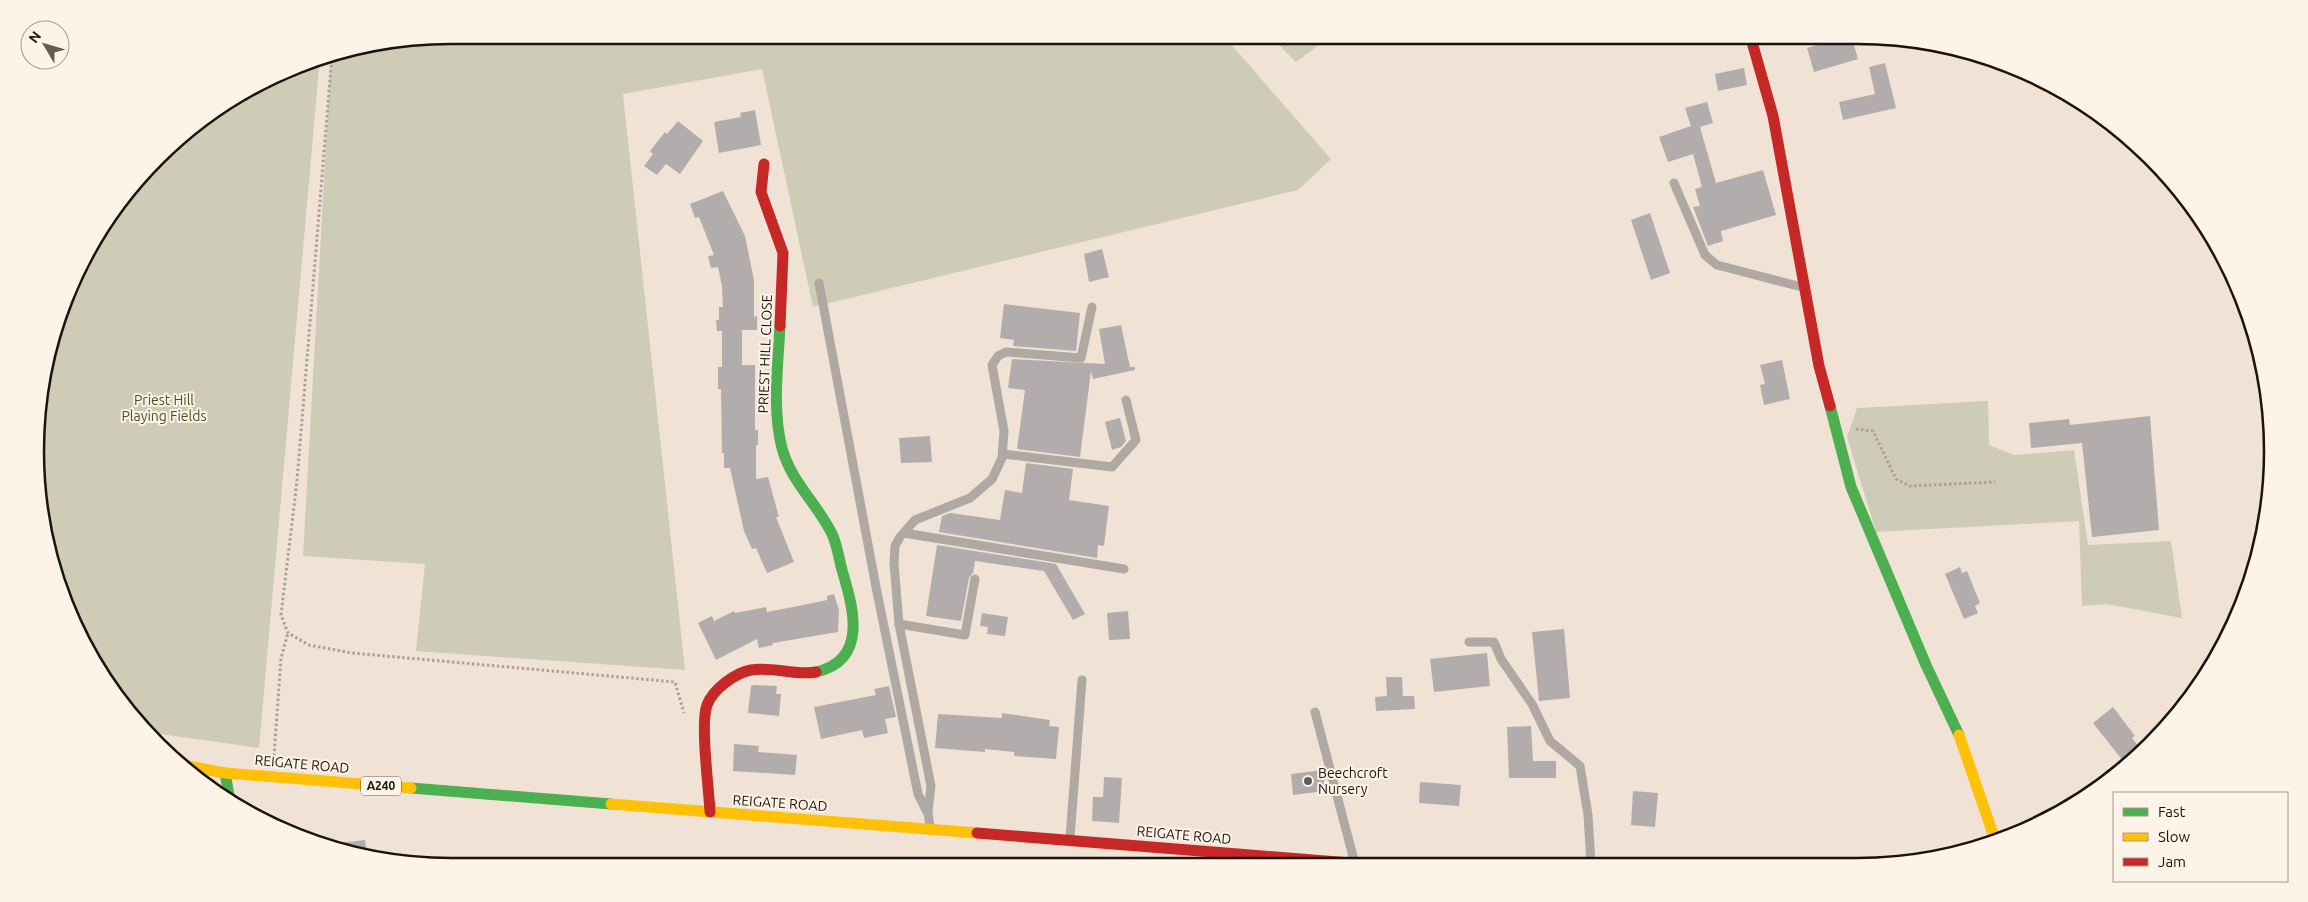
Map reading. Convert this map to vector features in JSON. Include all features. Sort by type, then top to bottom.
[{"type":"main road","points":[[1753,44],[1773,116],[1819,366],[1851,486],[1926,665],[1958,732],[1993,835]]},
{"type":"main road","name":"PRIEST HILL CLOSE","points":[[710,812],[706,722],[707,705],[713,695],[728,680],[751,670],[810,673],[823,670],[842,658],[849,650],[854,629],[853,608],[832,534],[792,475],[782,447],[777,403],[783,253],[761,192],[764,164]]},
{"type":"main road","name":"REIGATE ROAD","points":[[196,768],[272,777],[1292,858]]},
{"type":"main road","points":[[225,773],[228,792]]},
{"type":"lane","points":[[1674,183],[1705,255],[1717,265],[1805,288]]},
{"type":"lane","points":[[819,283],[876,587],[918,794],[928,812]]},
{"type":"lane","points":[[931,830],[928,812],[931,786],[899,624],[895,546],[915,520],[970,498],[992,479],[1003,454],[1004,431],[992,365],[998,356],[1006,352],[1082,358],[1092,306]]},
{"type":"lane","points":[[1003,454],[1112,467],[1136,440],[1126,400]]},
{"type":"lane","points":[[904,533],[1124,570]]},
{"type":"lane","points":[[899,624],[965,635],[975,579]]},
{"type":"lane","points":[[1469,642],[1494,642],[1501,659],[1532,704],[1550,740],[1580,766],[1588,815],[1591,858]]},
{"type":"lane","points":[[1070,840],[1082,680]]},
{"type":"lane","points":[[1315,712],[1353,858]]},
{"type":"path","points":[[272,777],[282,658],[288,633],[281,616],[297,481],[331,62]]},
{"type":"path","points":[[1837,434],[1850,428],[1873,431],[1896,479],[1910,486],[1995,482]]},
{"type":"path","points":[[288,633],[309,645],[352,653],[675,682]]},
{"type":"green space","points":[[451,44],[1231,44],[1331,159],[1298,190],[813,307],[762,69],[623,94],[685,670],[416,651],[425,564],[303,556],[331,62],[398,47]]},
{"type":"green space","points":[[1278,44],[1320,44],[1296,62]]},
{"type":"green space","name":"Priest Hill Playing Fields","points":[[319,65],[259,748],[158,734],[128,699],[98,655],[65,582],[52,530],[45,478],[44,451],[47,398],[65,320],[75,295],[98,247],[112,225],[145,182],[182,145],[225,112],[271,86]]},
{"type":"green space","points":[[1988,401],[1989,445],[2014,455],[2074,450],[2088,545],[2171,541],[2182,618],[2106,604],[2082,606],[2079,521],[1876,532],[1847,437],[1857,408]]},
{"type":"building","points":[[1854,44],[1858,59],[1814,72],[1807,48],[1817,45]]},
{"type":"building","points":[[1885,63],[1896,108],[1843,120],[1839,102],[1875,94],[1869,67]]},
{"type":"building","points":[[1744,68],[1747,85],[1718,91],[1715,74]]},
{"type":"building","points":[[1707,102],[1713,123],[1700,127],[1716,183],[1763,170],[1776,215],[1721,231],[1723,241],[1708,246],[1693,207],[1700,206],[1695,189],[1702,187],[1693,154],[1668,162],[1659,137],[1691,126],[1685,108]]},
{"type":"building","points":[[755,110],[761,145],[719,153],[714,122],[741,117],[740,113]]},
{"type":"building","points":[[678,121],[703,141],[680,174],[666,164],[657,175],[644,166],[653,154],[650,151],[665,132],[667,134]]},
{"type":"building","points":[[723,191],[745,236],[754,280],[754,317],[757,316],[757,330],[742,330],[742,365],[755,365],[755,430],[758,430],[756,479],[768,477],[779,517],[776,517],[794,562],[767,573],[756,548],[752,549],[744,531],[730,468],[724,468],[721,389],[718,389],[718,367],[722,367],[722,331],[717,331],[716,320],[719,320],[719,307],[723,307],[722,286],[718,267],[711,268],[708,256],[714,255],[699,217],[695,218],[690,204]]},
{"type":"building","points":[[1650,213],[1670,273],[1651,280],[1631,220]]},
{"type":"building","points":[[1102,249],[1109,277],[1089,282],[1084,254]]},
{"type":"building","points":[[1004,304],[1080,313],[1076,351],[1013,346],[1014,340],[1000,338]]},
{"type":"building","points":[[1121,325],[1130,367],[1135,367],[1135,370],[1093,379],[1091,371],[1080,457],[1017,449],[1025,390],[1008,388],[1012,359],[1105,364],[1099,329]]},
{"type":"building","points":[[1782,360],[1790,399],[1764,405],[1760,385],[1765,384],[1760,365]]},
{"type":"building","points":[[2150,416],[2159,530],[2092,537],[2082,443],[2031,448],[2029,423],[2069,419],[2070,425]]},
{"type":"building","points":[[1120,418],[1126,441],[1121,447],[1112,450],[1105,422]]},
{"type":"building","points":[[930,436],[932,462],[901,463],[899,438]]},
{"type":"building","points":[[1026,463],[1073,469],[1069,500],[1109,506],[1104,546],[1098,545],[1097,558],[939,532],[942,516],[950,513],[1000,520],[1005,490],[1022,493]]},
{"type":"building","points":[[937,545],[1056,564],[1085,614],[1073,620],[1044,571],[975,561],[973,573],[969,578],[961,621],[926,616]]},
{"type":"building","points":[[1960,567],[1962,573],[1967,571],[1980,603],[1975,606],[1978,613],[1964,619],[1945,574]]},
{"type":"building","points":[[834,594],[839,610],[838,632],[773,643],[773,645],[759,648],[757,639],[716,660],[698,623],[712,616],[714,621],[734,611],[735,613],[766,607],[767,612],[827,600],[827,596]]},
{"type":"building","points":[[1128,611],[1130,639],[1109,640],[1107,613]]},
{"type":"building","points":[[982,613],[1008,617],[1005,636],[987,634],[988,627],[980,626]]},
{"type":"building","points":[[1564,629],[1570,698],[1539,701],[1532,632]]},
{"type":"building","points":[[1487,653],[1490,686],[1434,692],[1430,659]]},
{"type":"building","points":[[1386,677],[1402,677],[1403,696],[1414,696],[1415,709],[1376,711],[1375,697],[1387,696]]},
{"type":"building","points":[[751,686],[777,686],[776,694],[781,694],[779,716],[748,713]]},
{"type":"building","points":[[889,686],[896,717],[885,719],[888,733],[864,738],[862,730],[821,739],[814,707],[876,695],[874,689]]},
{"type":"building","points":[[2113,707],[2135,736],[2132,738],[2138,746],[2122,760],[2093,723]]},
{"type":"building","points":[[1002,713],[1050,720],[1049,726],[1059,727],[1056,759],[1014,756],[1014,752],[985,749],[985,752],[935,748],[938,714],[1002,718]]},
{"type":"building","points":[[1531,726],[1533,761],[1556,761],[1556,778],[1509,778],[1507,727]]},
{"type":"building","points":[[734,744],[759,746],[758,752],[797,755],[795,775],[733,771]]},
{"type":"building","points":[[1323,770],[1325,791],[1293,795],[1291,774]]},
{"type":"building","points":[[1104,777],[1122,778],[1119,823],[1092,821],[1093,797],[1103,797]]},
{"type":"building","points":[[1420,782],[1461,785],[1459,806],[1419,803]]},
{"type":"building","points":[[1633,791],[1658,793],[1655,827],[1631,825]]},
{"type":"building","points":[[365,840],[366,849],[346,844],[342,843]]},
{"type":"traffic: fast","points":[[780,326],[776,403],[782,448],[798,482],[834,538],[853,615],[853,630],[850,644],[844,656],[833,666],[816,672]]},
{"type":"traffic: fast","points":[[1830,406],[1851,487],[1926,665],[1959,735]]},
{"type":"traffic: fast","points":[[225,773],[228,792]]},
{"type":"traffic: fast","points":[[411,788],[611,804]]},
{"type":"traffic: slow","points":[[1959,735],[1993,835]]},
{"type":"traffic: slow","points":[[195,767],[225,773],[411,788]]},
{"type":"traffic: slow","points":[[611,804],[977,833]]},
{"type":"traffic: jam","points":[[1753,44],[1773,116],[1819,366],[1830,406]]},
{"type":"traffic: jam","points":[[764,164],[761,192],[783,253],[780,326]]},
{"type":"traffic: jam","points":[[710,812],[704,726],[707,705],[714,693],[738,674],[751,670],[816,672]]},
{"type":"traffic: jam","points":[[977,833],[1288,858]]},
{"type":"place","name":"Beechcroft Nursery","points":[[1308,781]]}]
